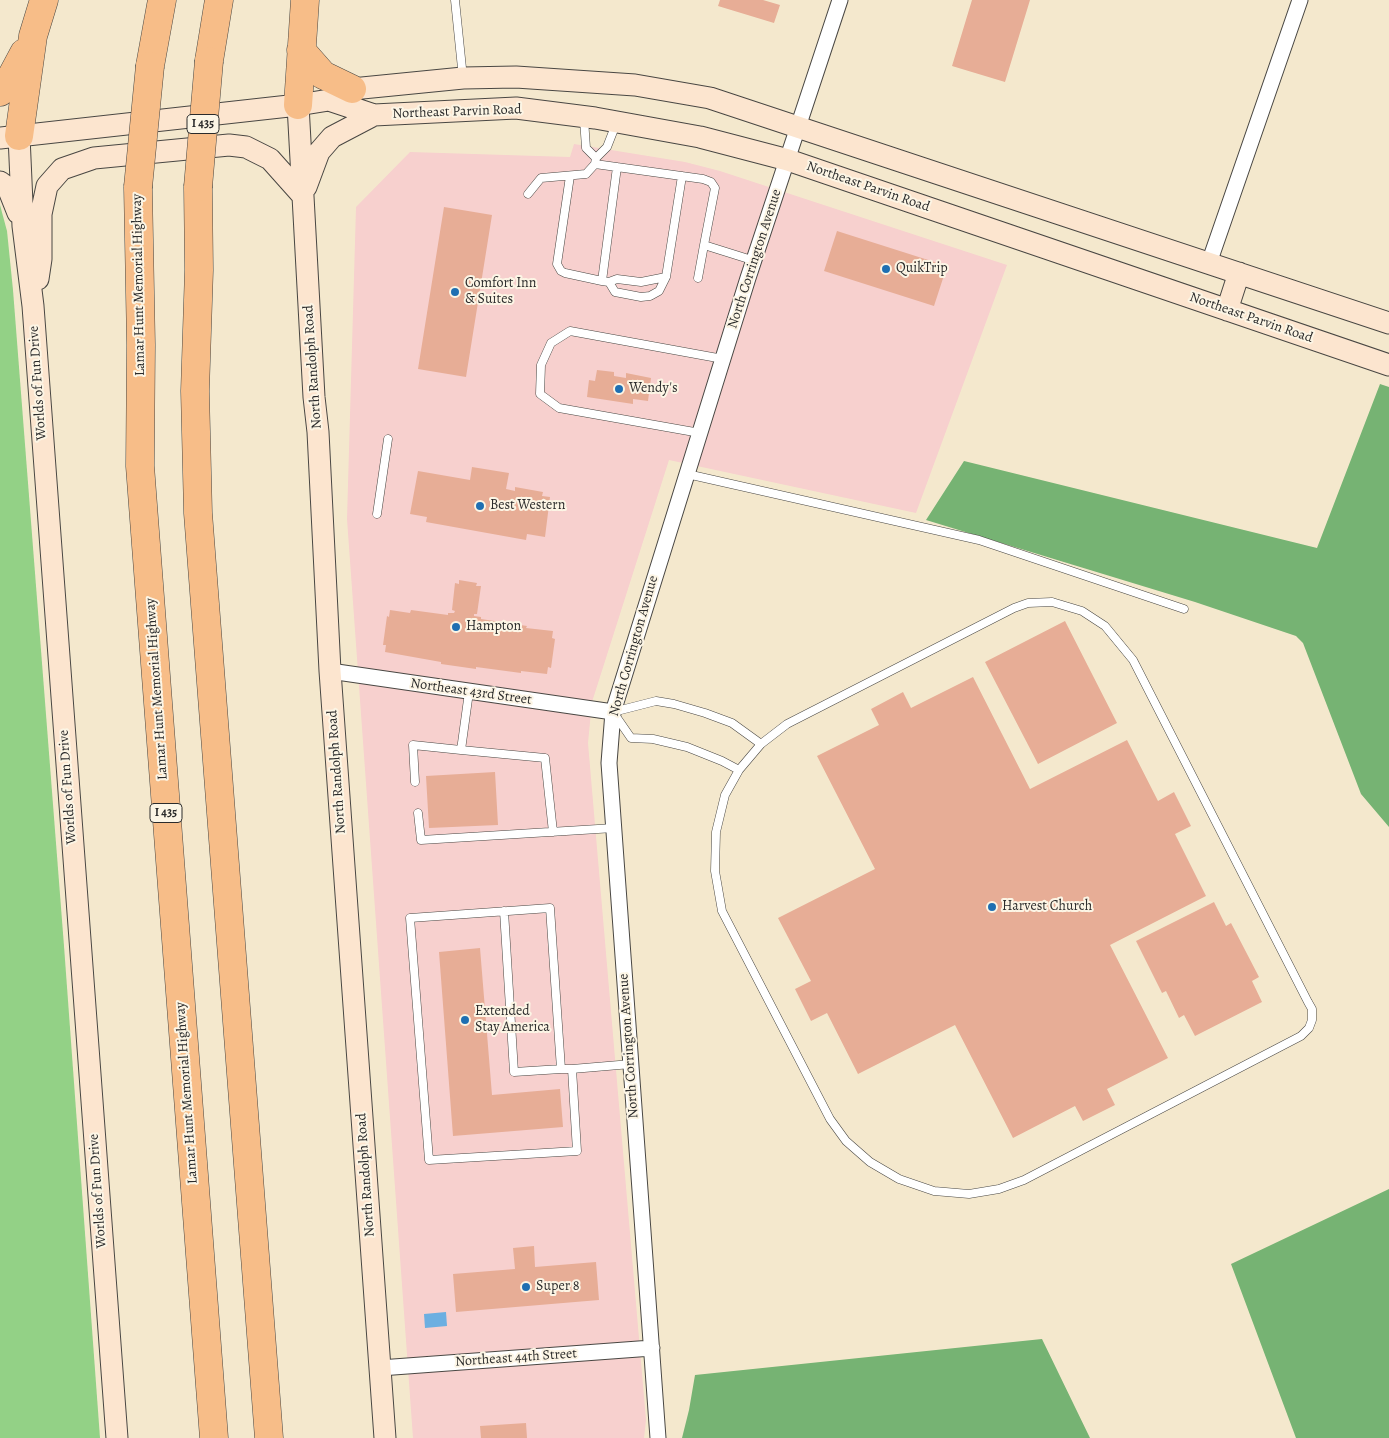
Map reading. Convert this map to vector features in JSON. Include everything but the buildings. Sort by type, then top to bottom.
[{"type":"highway","points":[[9,137],[33,36],[44,0]]},
{"type":"highway","name":"Lamar Hunt Memorial Highway","points":[[162,0],[150,66],[138,186],[141,345],[140,466],[214,1438]]},
{"type":"highway","name":"I 435","points":[[219,0],[209,62],[198,187],[199,270],[195,391],[198,513],[269,1438]]},
{"type":"highway","points":[[298,104],[305,0]]},
{"type":"highway","points":[[0,92],[8,83],[33,36]]},
{"type":"highway","points":[[301,50],[340,94]]},
{"type":"main road","name":"Northeast Parvin Road","points":[[9,137],[298,104],[340,94],[463,78],[516,77],[635,85],[710,98],[1389,323]]},
{"type":"main road","name":"Northeast Parvin Road","points":[[340,94],[374,115],[516,108],[617,122],[700,137],[788,160],[1389,365]]},
{"type":"main road","name":"North Randolph Road","points":[[298,104],[330,671],[386,1438]]},
{"type":"main road","points":[[303,196],[318,152],[332,137],[374,115]]},
{"type":"main road","name":"Worlds of Fun Drive","points":[[9,137],[24,226],[33,306],[117,1438]]},
{"type":"main road","points":[[33,306],[42,259],[41,214],[48,186],[62,168],[94,158],[230,145],[246,147],[270,158],[303,196]]},
{"type":"main road","points":[[0,182],[8,188],[24,226]]},
{"type":"main road","points":[[1227,310],[1239,273]]},
{"type":"street","name":"North Corrington Avenue","points":[[658,1438],[609,764],[613,712],[723,359],[840,0]]},
{"type":"street","points":[[1209,263],[1300,0]]},
{"type":"street","name":"Northeast 43rd Street","points":[[330,671],[613,712]]},
{"type":"street","name":"Northeast 44th Street","points":[[380,1368],[652,1348]]},
{"type":"lane","points":[[455,0],[463,78]]},
{"type":"lane","points":[[584,117],[586,148],[595,161],[617,167],[703,179],[711,182],[715,188],[698,278]]},
{"type":"lane","points":[[528,194],[541,178],[586,174],[607,147],[617,122]]},
{"type":"lane","points":[[617,167],[605,281],[615,292],[641,297],[650,296],[659,291],[666,277],[682,176]]},
{"type":"lane","points":[[570,176],[557,264],[561,270],[566,273],[605,281],[617,279],[641,282],[666,277]]},
{"type":"lane","points":[[704,245],[755,261]]},
{"type":"lane","points":[[700,433],[559,408],[540,394],[541,365],[551,343],[570,331],[723,359]]},
{"type":"lane","points":[[377,514],[388,440]]},
{"type":"lane","points":[[687,474],[979,540],[1184,609]]},
{"type":"lane","points":[[1052,602],[1082,611],[1105,626],[1133,660],[1312,1009],[1312,1020],[1309,1028],[1301,1036],[1024,1180],[999,1189],[969,1194],[934,1191],[899,1179],[870,1162],[846,1141],[830,1119],[722,911],[715,871],[716,832],[725,795],[739,770],[761,744],[788,724],[1014,608],[1028,604],[1052,602]]},
{"type":"lane","points":[[461,750],[469,692]]},
{"type":"lane","points":[[739,770],[687,747],[653,739],[631,738],[613,712],[656,701],[674,704],[732,723],[761,744]]},
{"type":"lane","points":[[415,782],[413,745],[545,758],[553,832]]},
{"type":"lane","points":[[418,813],[420,840],[614,828]]},
{"type":"lane","points":[[561,1069],[550,908],[410,918],[429,1160],[577,1151],[572,1068]]},
{"type":"lane","points":[[504,911],[514,1072],[631,1064]]},
{"type":"shaded area","points":[[574,144],[685,162],[720,171],[1007,265],[916,513],[669,460],[592,702],[588,743],[646,1420],[644,1438],[413,1438],[347,519],[356,207],[410,152],[570,157]]},
{"type":"green space","points":[[0,205],[7,231],[13,290],[100,1438],[0,1438]]},
{"type":"green space","points":[[1380,384],[1389,387],[1389,827],[1361,794],[1303,643],[1296,636],[1195,602],[926,520],[964,461],[1317,548]]},
{"type":"green space","points":[[1389,1189],[1389,1438],[1296,1438],[1231,1264]]},
{"type":"green space","points":[[1042,1339],[1090,1438],[682,1438],[695,1375]]},
{"type":"water","points":[[446,1312],[447,1326],[425,1328],[424,1314]]},
{"type":"place","name":"QuikTrip","points":[[886,269]]},
{"type":"place","name":"Comfort Inn & Suites","points":[[455,292]]},
{"type":"place","name":"Wendy's","points":[[619,389]]},
{"type":"place","name":"Best Western","points":[[480,506]]},
{"type":"place","name":"Hampton","points":[[456,627]]},
{"type":"place","name":"Harvest Church","points":[[992,907]]},
{"type":"place","name":"Extended Stay America","points":[[465,1020]]},
{"type":"place","name":"Super 8","points":[[526,1287]]}]
